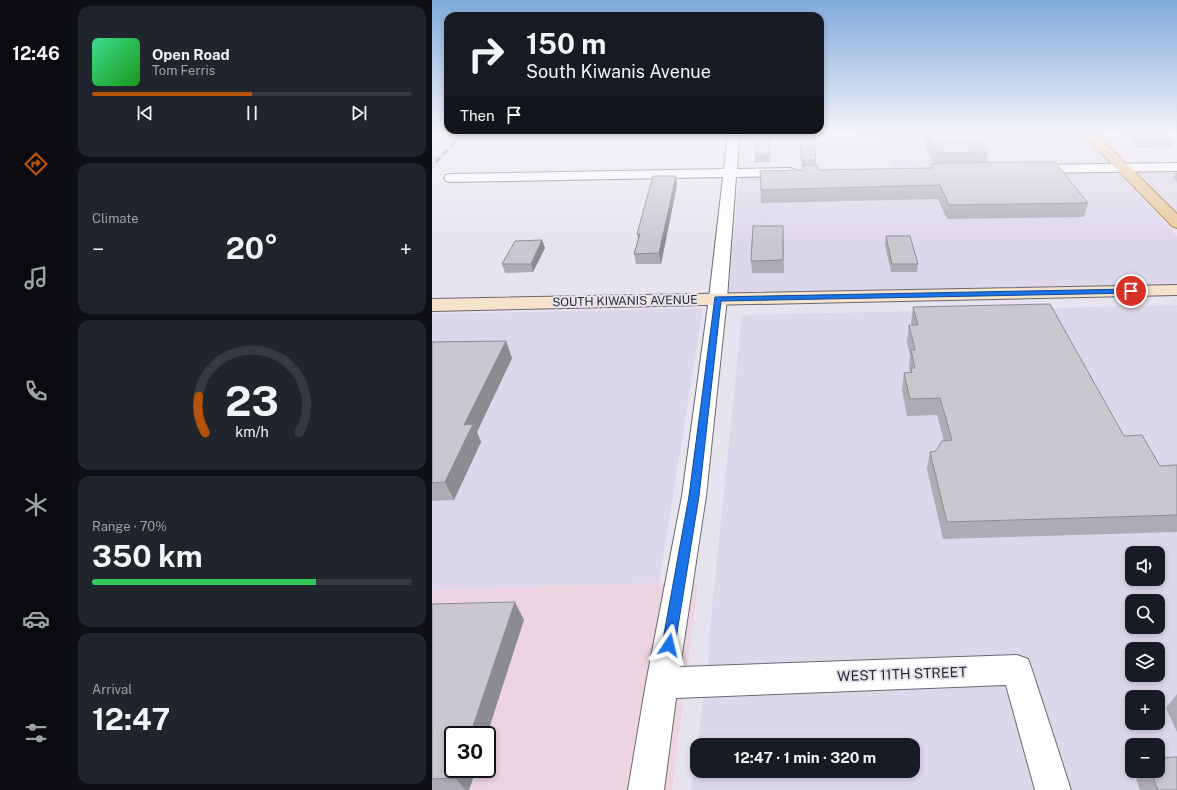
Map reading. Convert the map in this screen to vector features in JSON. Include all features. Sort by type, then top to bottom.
[{"type":"main road","points":[[1125,170],[1177,223]]},
{"type":"main road","name":"SOUTH KIWANIS AVENUE","points":[[432,305],[718,298],[1177,290]]},
{"type":"street","points":[[646,790],[662,683],[694,496],[718,298],[730,170]]},
{"type":"street","points":[[451,178],[801,172]]},
{"type":"street","name":"WEST 11TH STREET","points":[[662,683],[1017,670],[1053,790]]},
{"type":"shaded area","points":[[1116,170],[1177,236],[1177,285],[729,292],[739,176]]},
{"type":"shaded area","points":[[1132,170],[1177,170],[1177,212]]},
{"type":"shaded area","points":[[1177,305],[1177,790],[691,790],[693,778],[920,778],[920,738],[698,738],[709,656],[709,637],[742,315]]},
{"type":"shaded area","points":[[703,308],[659,583],[432,590],[432,314]]},
{"type":"shaded area","points":[[698,583],[672,790],[432,790],[432,590]]},
{"type":"building","points":[[1061,170],[1088,203],[949,205],[940,185],[761,190],[760,171]]},
{"type":"building","points":[[653,176],[676,176],[659,253],[634,254],[640,234],[637,234]]},
{"type":"building","points":[[753,226],[783,226],[783,260],[751,261]]},
{"type":"building","points":[[886,236],[910,236],[918,264],[892,264]]},
{"type":"building","points":[[542,240],[531,264],[502,264],[515,241]]},
{"type":"building","points":[[1050,304],[1124,436],[1142,435],[1160,466],[1177,465],[1177,515],[947,522],[930,452],[936,451],[942,441],[952,440],[940,398],[910,399],[904,373],[912,372],[911,368],[915,368],[911,350],[915,350],[909,325],[918,325],[913,307]]},
{"type":"building","points":[[506,341],[464,425],[473,424],[445,482],[432,483],[432,342]]},
{"type":"building","points":[[515,602],[473,726],[444,726],[444,778],[455,778],[432,779],[432,604]]},
{"type":"building","points":[[1177,757],[1177,790],[1158,790],[1154,778],[1165,778],[1165,758]]},
{"type":"route","points":[[669,645],[694,496],[718,298],[1131,291]]}]
